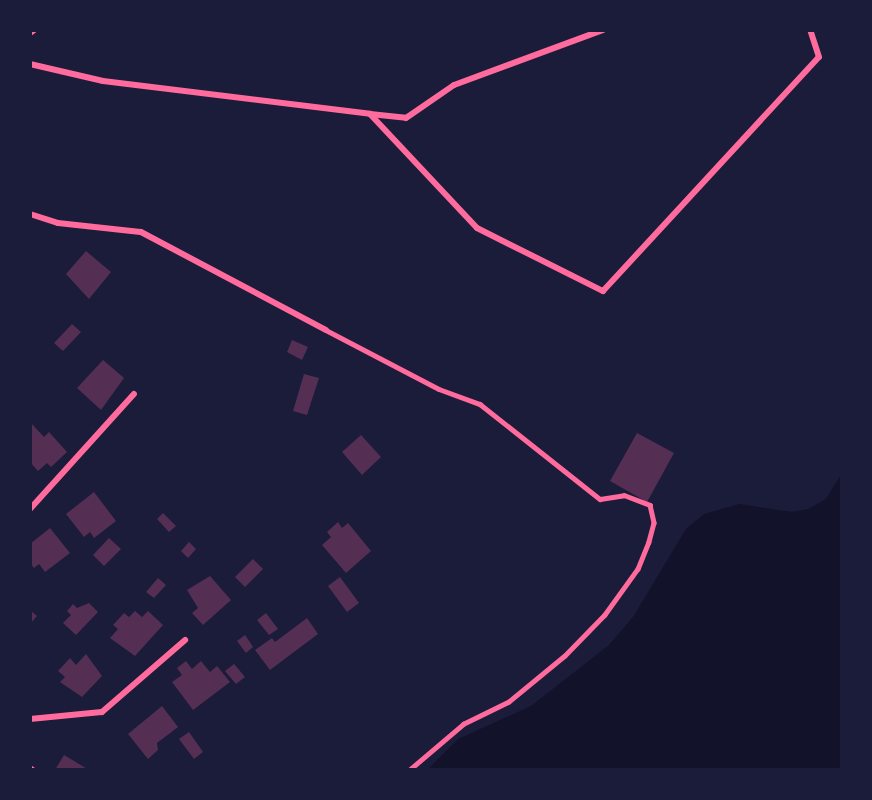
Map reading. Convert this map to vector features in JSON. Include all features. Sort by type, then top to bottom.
[{"type":"street","points":[[30,33],[34,30]]},
{"type":"street","points":[[30,64],[103,81],[406,118],[454,85],[579,36],[603,30]]},
{"type":"street","points":[[370,114],[477,228],[603,291],[819,57],[810,30]]},
{"type":"street","points":[[30,214],[58,223],[141,232],[327,330]]},
{"type":"street","points":[[30,509],[134,394]]},
{"type":"street","points":[[30,719],[102,712],[185,640]]},
{"type":"lane","points":[[327,330],[439,389],[480,404],[600,499],[624,495],[650,505],[654,523],[650,542],[638,569],[605,615],[565,656],[509,702],[464,724],[410,770]]},
{"type":"lane","points":[[30,767],[34,770]]},
{"type":"shaded area","points":[[842,473],[842,770],[427,770],[458,739],[531,706],[609,645],[633,617],[686,529],[704,514],[739,504],[792,512],[808,509],[826,499]]},
{"type":"building","points":[[86,251],[111,272],[89,299],[66,274]]},
{"type":"building","points":[[72,324],[81,332],[63,351],[54,343]]},
{"type":"building","points":[[292,340],[308,347],[302,360],[287,352]]},
{"type":"building","points":[[103,360],[124,378],[101,410],[77,388]]},
{"type":"building","points":[[304,374],[319,378],[307,415],[293,411]]},
{"type":"building","points":[[30,422],[44,437],[49,432],[67,452],[51,467],[47,463],[38,471],[30,462]]},
{"type":"building","points":[[637,433],[674,453],[647,502],[610,481]]},
{"type":"building","points":[[361,435],[381,457],[362,475],[342,452]]},
{"type":"building","points":[[94,492],[116,521],[94,538],[90,532],[84,537],[66,514]]},
{"type":"building","points":[[163,513],[176,526],[169,532],[157,519]]},
{"type":"building","points":[[338,522],[342,528],[348,523],[371,551],[346,573],[322,545],[331,537],[327,532]]},
{"type":"building","points":[[50,528],[70,553],[45,572],[39,564],[34,568],[30,563],[30,544]]},
{"type":"building","points":[[109,538],[121,549],[104,566],[93,555]]},
{"type":"building","points":[[189,542],[196,549],[188,558],[181,551]]},
{"type":"building","points":[[253,559],[263,569],[245,587],[235,577]]},
{"type":"building","points":[[210,576],[231,600],[203,625],[192,613],[198,608],[187,590]]},
{"type":"building","points":[[340,577],[359,603],[347,612],[328,586]]},
{"type":"building","points":[[158,578],[166,585],[154,598],[146,592]]},
{"type":"building","points":[[89,603],[98,612],[76,635],[63,623],[71,615],[67,611],[73,604],[77,608]]},
{"type":"building","points":[[30,610],[37,616],[30,624]]},
{"type":"building","points":[[135,611],[142,617],[148,611],[163,625],[135,656],[110,638],[118,629],[113,625],[124,613],[129,617]]},
{"type":"building","points":[[266,613],[278,629],[269,635],[257,620]]},
{"type":"building","points":[[307,618],[318,634],[270,670],[255,650],[272,638],[275,642]]},
{"type":"building","points":[[245,635],[253,647],[246,653],[237,641]]},
{"type":"building","points":[[86,654],[102,676],[82,697],[60,682],[65,677],[58,671],[70,658],[76,665]]},
{"type":"building","points":[[186,661],[192,669],[201,661],[210,672],[217,666],[230,682],[193,710],[172,682],[182,675],[177,668]]},
{"type":"building","points":[[234,664],[245,677],[236,684],[225,671]]},
{"type":"building","points":[[162,706],[178,727],[157,743],[158,750],[148,759],[128,734]]},
{"type":"building","points":[[189,732],[203,752],[194,759],[179,739]]},
{"type":"building","points":[[64,755],[89,770],[55,770]]}]
